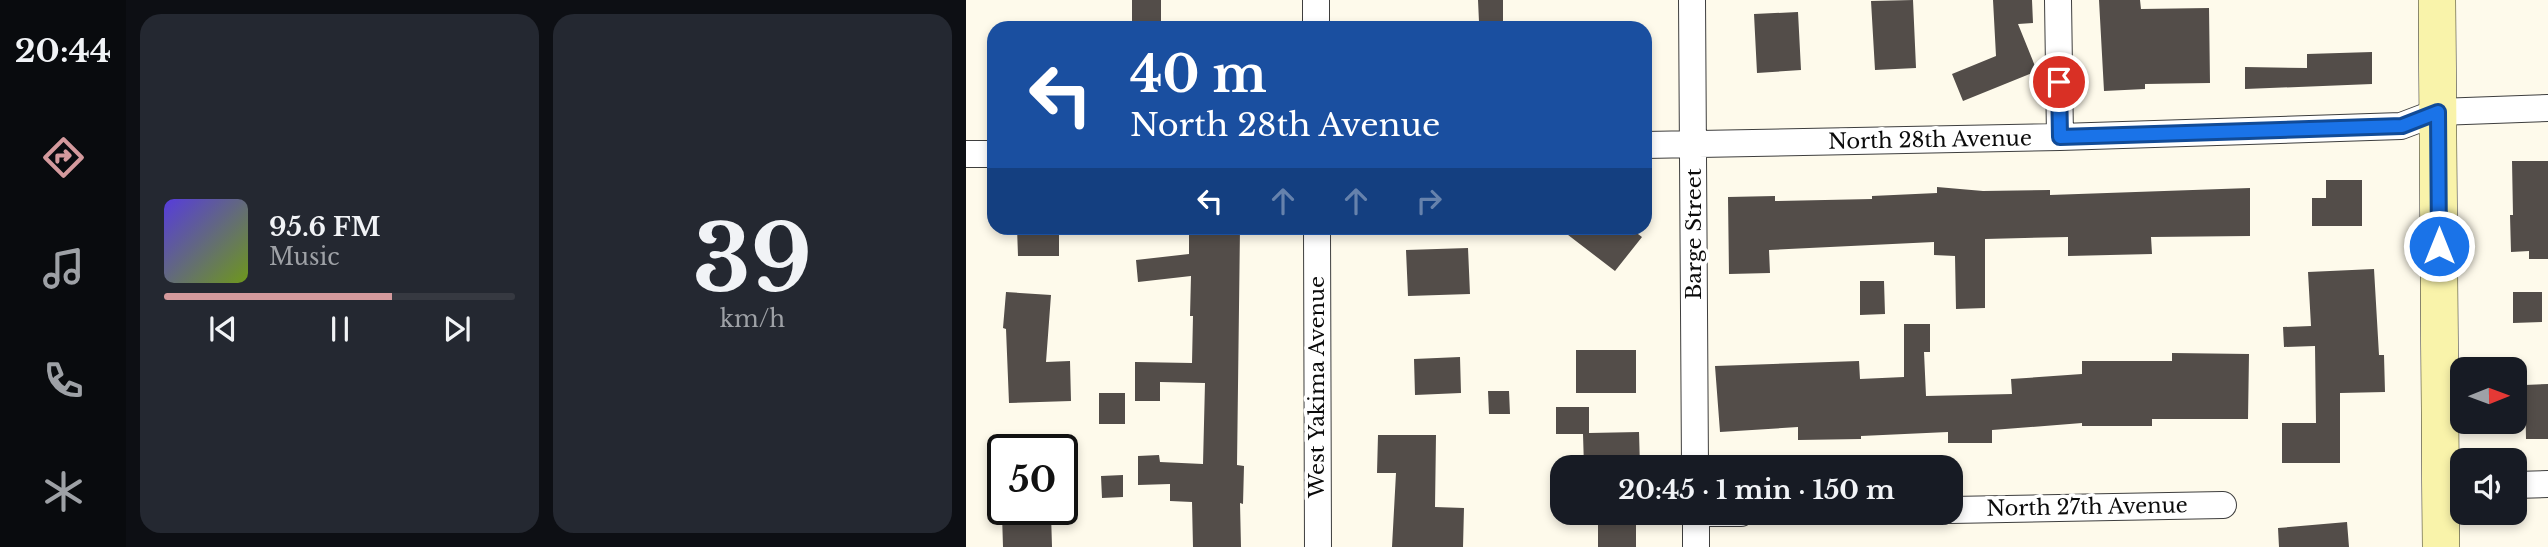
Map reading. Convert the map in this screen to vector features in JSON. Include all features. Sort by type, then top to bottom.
[{"type":"main road","points":[[2437,0],[2438,112],[2451,448]]},
{"type":"main road","points":[[2441,547],[2450,498]]},
{"type":"street","points":[[1316,0],[1316,21]]},
{"type":"street","name":"Barge Street","points":[[1692,0],[1695,455]]},
{"type":"street","points":[[2058,0],[2060,137]]},
{"type":"street","name":"North 28th Avenue","points":[[1652,145],[2060,137],[2402,126],[2438,112],[2548,108]]},
{"type":"street","points":[[966,154],[987,154]]},
{"type":"street","name":"West Yakima Avenue","points":[[1317,235],[1318,547]]},
{"type":"street","points":[[2527,485],[2548,484]]},
{"type":"street","name":"North 27th Avenue","points":[[1963,510],[2223,505]]},
{"type":"street","points":[[1696,525],[1696,547]]},
{"type":"building","points":[[1132,0],[1161,0],[1161,21],[1132,21]]},
{"type":"building","points":[[1478,0],[1503,0],[1503,21],[1479,21]]},
{"type":"building","points":[[1913,0],[1916,68],[1875,70],[1871,1]]},
{"type":"building","points":[[1993,0],[2032,0],[2033,23],[2018,24],[2037,71],[1963,101],[1952,74],[1996,56]]},
{"type":"building","points":[[2099,0],[2140,0],[2141,9],[2209,8],[2210,83],[2145,84],[2145,89],[2104,91]]},
{"type":"building","points":[[1798,12],[1801,70],[1757,73],[1754,14]]},
{"type":"building","points":[[2372,52],[2372,84],[2245,89],[2245,67],[2307,68],[2307,54]]},
{"type":"building","points":[[2512,161],[2548,161],[2548,259],[2529,259],[2529,251],[2511,252]]},
{"type":"building","points":[[2326,180],[2362,180],[2362,226],[2312,226],[2312,198],[2326,198]]},
{"type":"building","points":[[1937,187],[1983,191],[2050,190],[2050,195],[2250,188],[2250,236],[2151,237],[2152,254],[2068,256],[2068,237],[1985,239],[1985,308],[1956,309],[1955,256],[1934,255],[1934,242],[1769,250],[1770,273],[1729,274],[1728,197],[1775,196],[1775,201],[1872,199],[1872,196],[1937,193]]},
{"type":"building","points":[[1017,235],[1059,235],[1059,256],[1018,256]]},
{"type":"building","points":[[1189,235],[1240,235],[1237,465],[1244,466],[1243,504],[1240,503],[1241,547],[1193,547],[1192,502],[1170,501],[1170,484],[1138,485],[1138,456],[1159,455],[1160,462],[1203,464],[1205,383],[1160,382],[1160,401],[1135,401],[1135,362],[1192,363],[1193,316],[1190,316],[1191,276],[1138,282],[1136,260],[1189,254]]},
{"type":"building","points":[[1568,235],[1642,237],[1615,271]]},
{"type":"building","points":[[1468,248],[1470,294],[1408,296],[1406,250]]},
{"type":"building","points":[[2374,269],[2379,355],[2384,355],[2385,392],[2340,393],[2340,463],[2282,463],[2282,423],[2316,423],[2315,346],[2284,347],[2283,327],[2311,326],[2308,272]]},
{"type":"building","points":[[1860,281],[1884,281],[1885,314],[1860,315]]},
{"type":"building","points":[[1006,292],[1051,295],[1046,362],[1070,361],[1071,401],[1009,403],[1006,329],[1003,328]]},
{"type":"building","points":[[2513,292],[2542,292],[2542,322],[2513,323]]},
{"type":"building","points":[[1904,324],[1930,324],[1930,352],[1924,352],[1926,396],[2012,394],[2011,379],[2082,374],[2082,361],[2172,361],[2172,353],[2249,354],[2248,419],[2152,419],[2152,426],[2082,426],[2082,423],[1992,430],[1992,443],[1948,443],[1948,432],[1861,436],[1861,439],[1798,440],[1798,427],[1720,432],[1715,366],[1859,361],[1860,379],[1904,377]]},
{"type":"building","points":[[1576,350],[1636,350],[1636,393],[1576,393]]},
{"type":"building","points":[[1460,357],[1461,393],[1415,395],[1414,359]]},
{"type":"building","points":[[2548,384],[2548,439],[2526,439],[2527,385]]},
{"type":"building","points":[[1488,391],[1509,391],[1510,414],[1489,414]]},
{"type":"building","points":[[1099,393],[1125,393],[1125,424],[1099,424]]},
{"type":"building","points":[[1556,407],[1589,407],[1589,433],[1639,432],[1640,455],[1584,455],[1583,434],[1556,434]]},
{"type":"building","points":[[1378,435],[1436,435],[1435,507],[1464,508],[1463,547],[1392,547],[1396,473],[1377,473]]},
{"type":"building","points":[[1123,475],[1123,497],[1102,498],[1101,476]]},
{"type":"building","points":[[2347,522],[2349,547],[2279,547],[2278,528]]},
{"type":"building","points":[[1002,525],[1051,525],[1052,547],[1003,547]]},
{"type":"building","points":[[1598,525],[1636,525],[1636,547],[1598,547]]},
{"type":"route","points":[[2059,82],[2060,137],[2402,126],[2438,112],[2439,246]]}]
